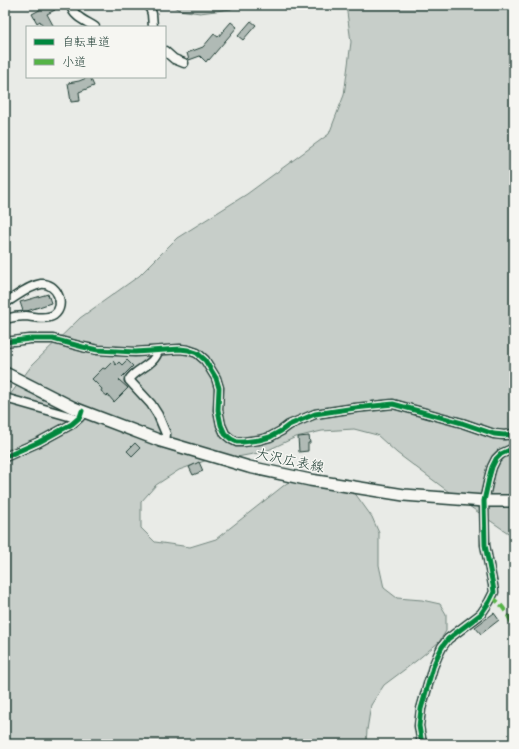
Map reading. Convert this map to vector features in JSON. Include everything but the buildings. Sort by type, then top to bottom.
[{"type":"main road","name":"大沢広表線","points":[[5,373],[82,411],[164,442],[249,467],[310,480],[404,496],[484,501],[514,501]]},
{"type":"street","points":[[71,5],[74,13],[94,26]]},
{"type":"street","points":[[149,5],[152,14],[153,26]]},
{"type":"street","points":[[166,52],[174,60],[184,63]]},
{"type":"street","points":[[5,303],[25,290],[40,284],[45,284],[54,289],[59,298],[58,310],[52,316],[27,316],[5,319]]},
{"type":"street","points":[[5,342],[30,339],[53,339],[98,350],[135,352],[170,349],[188,350],[197,353],[205,360],[216,378],[219,388],[218,410],[221,425],[225,434],[237,442],[260,440],[270,437],[298,420],[315,414],[392,404],[462,423],[494,434],[514,434]]},
{"type":"street","points":[[158,351],[153,360],[129,380],[151,404],[158,415],[166,434],[164,442]]},
{"type":"street","points":[[5,398],[72,417],[76,420]]},
{"type":"street","points":[[5,457],[39,442],[72,424],[80,417],[82,411]]},
{"type":"street","points":[[422,744],[419,726],[420,709],[438,655],[448,639],[481,614],[494,592],[494,585],[485,545],[484,501],[492,467],[496,459],[501,454],[514,448]]},
{"type":"shaded area","points":[[171,5],[236,5],[231,9],[200,13],[179,10]]},
{"type":"shaded area","points":[[346,5],[514,5],[514,537],[453,495],[397,453],[377,435],[354,429],[322,431],[296,437],[264,452],[237,457],[210,459],[179,470],[156,485],[141,502],[141,528],[155,542],[190,547],[216,539],[287,483],[312,478],[354,492],[372,517],[379,533],[379,565],[384,588],[397,598],[422,600],[440,604],[446,614],[446,631],[439,642],[384,685],[371,705],[366,744],[5,744],[5,405],[10,395],[32,365],[80,318],[139,276],[177,238],[247,194],[329,134],[344,95],[351,42]]},
{"type":"marked path","points":[[492,597],[506,612],[514,630]]},
{"type":"cycle path","points":[[5,342],[30,339],[53,339],[98,350],[135,352],[180,349],[197,353],[205,360],[216,378],[219,388],[218,410],[221,425],[225,434],[237,442],[259,440],[270,437],[289,425],[315,414],[393,404],[462,423],[494,434],[514,434]]},
{"type":"cycle path","points":[[5,457],[39,442],[72,424],[80,417],[82,411]]},
{"type":"cycle path","points":[[422,744],[419,726],[421,709],[438,655],[448,639],[481,614],[494,592],[485,545],[484,501],[490,474],[496,459],[501,454],[514,448]]}]
